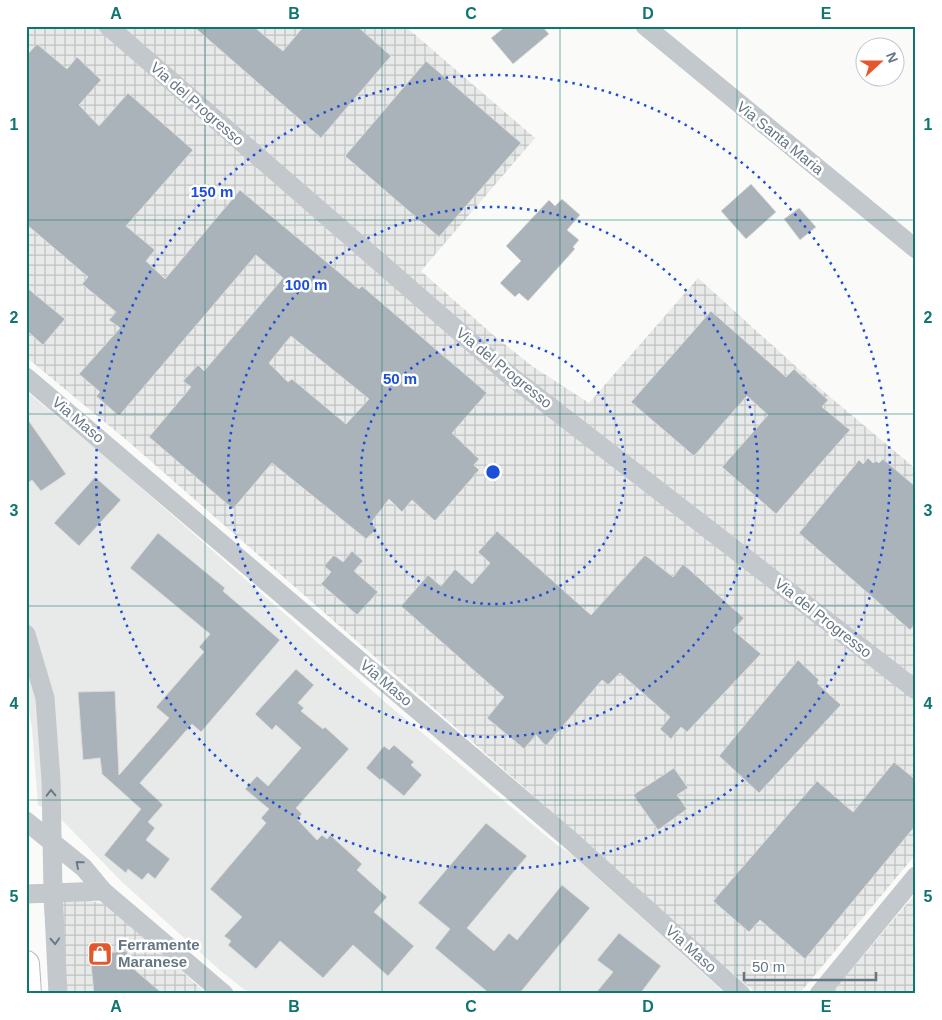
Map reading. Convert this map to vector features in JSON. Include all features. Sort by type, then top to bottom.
[{"type":"main road","points":[[26,964],[28,994]]},
{"type":"street","name":"Via del Progresso","points":[[108,26],[508,374],[916,690]]},
{"type":"street","name":"Via Santa Maria","points":[[645,26],[916,249]]},
{"type":"street","name":"Via Maso","points":[[26,377],[568,838],[741,994]]},
{"type":"street","points":[[26,634],[45,698],[51,780],[53,892],[58,994]]},
{"type":"street","points":[[26,820],[84,868],[104,891],[224,994]]},
{"type":"street","points":[[819,994],[916,876]]},
{"type":"street","points":[[26,894],[104,891]]},
{"type":"shaded area","points":[[26,26],[405,26],[535,138],[421,271],[492,334],[532,366],[589,403],[698,278],[823,391],[916,469],[916,854],[799,994],[757,994],[666,917],[525,788],[130,443],[26,357]]},
{"type":"shaded area","points":[[26,391],[113,463],[385,702],[557,845],[570,853],[726,994],[250,994],[222,972],[122,882],[57,815],[38,805],[32,728],[26,693]]},
{"type":"shaded area","points":[[916,893],[916,994],[831,994]]},
{"type":"shaded area","points":[[43,897],[68,897],[107,904],[207,994],[53,994]]},
{"type":"building","points":[[193,26],[253,26],[283,51],[304,26],[357,26],[391,56],[321,138]]},
{"type":"building","points":[[506,26],[542,26],[549,34],[513,64],[491,38]]},
{"type":"building","points":[[37,44],[67,69],[77,57],[101,80],[79,105],[99,126],[128,93],[193,150],[126,226],[155,250],[146,261],[165,279],[240,190],[359,289],[362,286],[487,393],[452,433],[479,459],[474,465],[479,470],[435,521],[412,500],[402,512],[389,499],[371,523],[377,529],[366,539],[272,463],[233,509],[149,437],[191,387],[183,381],[198,365],[204,371],[283,278],[256,255],[119,416],[96,396],[100,392],[79,374],[120,328],[109,320],[116,312],[82,284],[88,277],[26,224],[26,56]],"holes":[[[291,336],[369,399],[346,424],[292,379],[288,382],[269,363]]]},
{"type":"building","points":[[426,61],[521,143],[439,237],[345,156]]},
{"type":"building","points":[[751,184],[776,212],[746,239],[721,211]]},
{"type":"building","points":[[562,199],[580,215],[567,230],[579,240],[573,247],[575,249],[528,301],[519,293],[515,297],[500,283],[521,261],[506,246],[549,200],[555,206]]},
{"type":"building","points":[[799,208],[816,227],[800,240],[784,219]]},
{"type":"building","points":[[26,287],[65,319],[43,345],[26,330]]},
{"type":"building","points":[[711,311],[786,377],[794,369],[828,400],[822,407],[850,430],[776,514],[722,467],[768,415],[747,396],[694,456],[631,402]]},
{"type":"building","points":[[26,417],[66,474],[41,491],[32,480],[26,484]]},
{"type":"building","points":[[868,458],[873,463],[876,461],[879,463],[883,459],[916,487],[916,623],[910,630],[799,533],[859,460],[863,464]]},
{"type":"building","points":[[95,477],[121,500],[79,546],[54,523]]},
{"type":"building","points":[[497,531],[591,615],[645,555],[673,577],[683,564],[744,618],[733,630],[761,654],[687,732],[681,727],[671,739],[660,729],[670,717],[620,673],[608,685],[602,680],[546,746],[536,735],[524,749],[487,718],[504,697],[401,606],[428,575],[441,586],[455,569],[472,584],[490,563],[478,552]]},
{"type":"building","points":[[158,533],[225,588],[223,591],[280,640],[201,732],[192,724],[140,783],[163,805],[148,822],[155,828],[146,840],[170,859],[155,879],[148,873],[142,880],[128,869],[126,873],[104,855],[141,809],[102,774],[100,758],[83,760],[78,692],[115,691],[119,775],[169,718],[156,707],[204,652],[199,647],[210,634],[130,568]]},
{"type":"building","points":[[352,551],[363,561],[354,571],[378,592],[357,615],[321,584],[331,572],[324,566],[334,555],[343,562]]},
{"type":"building","points":[[798,660],[819,680],[817,683],[841,705],[759,793],[719,756]]},
{"type":"building","points":[[296,669],[314,685],[298,703],[304,708],[301,711],[323,729],[325,727],[349,749],[296,808],[302,814],[297,819],[317,840],[322,835],[327,839],[330,835],[362,864],[357,870],[387,897],[374,912],[414,946],[388,976],[353,945],[323,978],[280,941],[256,969],[228,945],[231,941],[224,936],[242,917],[210,889],[266,823],[261,818],[269,809],[245,789],[257,776],[268,786],[301,748],[276,725],[272,730],[255,714]]},
{"type":"building","points":[[394,745],[414,762],[411,765],[422,775],[404,796],[366,768],[384,746],[389,750]]},
{"type":"building","points":[[894,762],[916,780],[916,825],[805,959],[760,920],[749,932],[713,901],[817,781],[853,812]]},
{"type":"building","points":[[674,768],[688,788],[677,795],[687,809],[658,830],[633,795]]},
{"type":"building","points":[[486,823],[527,856],[467,928],[494,951],[509,933],[517,940],[562,885],[590,908],[519,994],[490,994],[435,948],[450,929],[418,903]]},
{"type":"building","points":[[619,933],[661,966],[640,994],[595,994],[613,972],[597,960]]},
{"type":"building","points":[[127,951],[128,964],[163,994],[94,994],[90,954]]},
{"type":"place","name":"Ferramente Maranese","points":[[100,954]]}]
